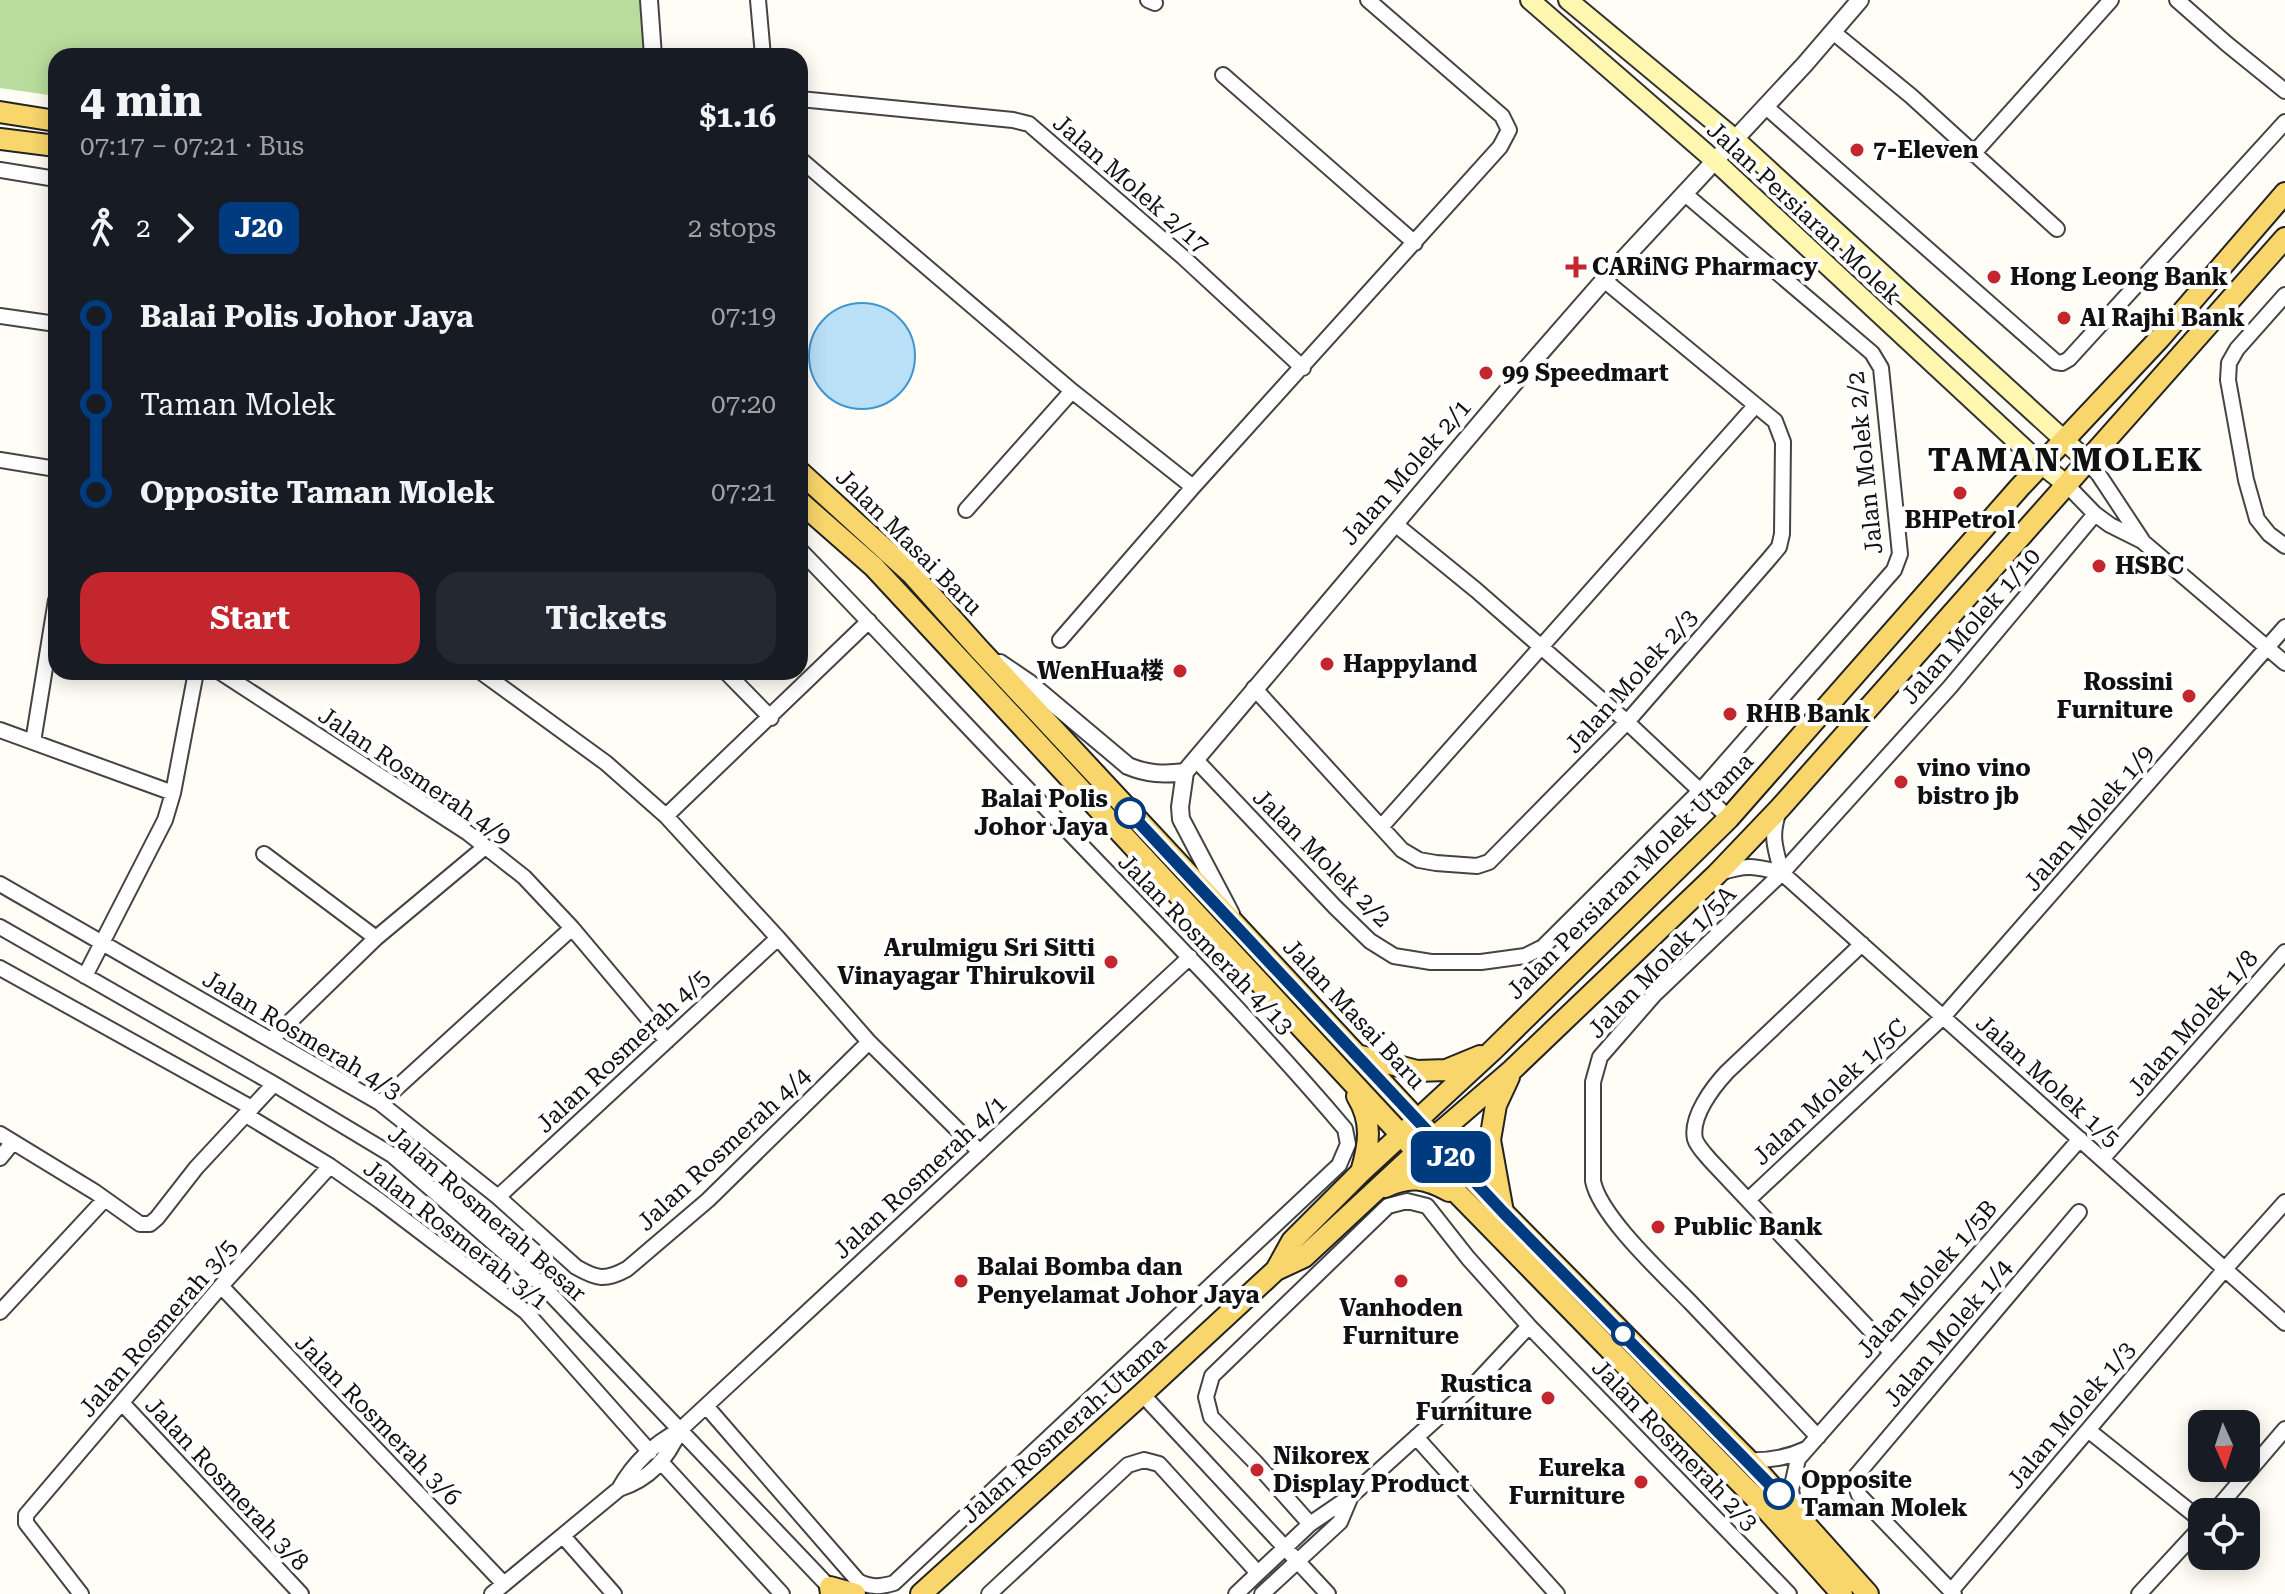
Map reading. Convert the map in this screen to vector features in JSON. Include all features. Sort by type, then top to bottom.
[{"type":"main road","name":"Jalan Persiaran Molek","points":[[1530,0],[1715,161],[2066,484]]},
{"type":"main road","name":"Jalan Persiaran Molek","points":[[1568,0],[1735,139],[2087,461]]},
{"type":"main road","points":[[0,112],[48,120]]},
{"type":"main road","points":[[0,139],[48,145]]},
{"type":"main road","name":"Jalan Persiaran Molek Utama","points":[[1410,1128],[1729,818],[2019,488],[2160,338],[2285,193]]},
{"type":"main road","points":[[1434,1138],[1512,1070],[1717,874],[1780,808],[2285,238]]},
{"type":"main road","name":"Jalan Masai Baru","points":[[808,479],[912,574],[1357,1055],[1410,1128],[1417,1152],[1765,1508],[1842,1594]]},
{"type":"main road","name":"Jalan Masai Baru","points":[[808,509],[874,567],[1346,1076],[1410,1128],[1434,1138],[1748,1460],[1868,1594]]},
{"type":"main road","points":[[1357,1055],[1417,1071],[1446,1070],[1492,1051]]},
{"type":"main road","points":[[1503,1212],[1490,1140],[1496,1105],[1512,1070]]},
{"type":"main road","points":[[1346,1076],[1361,1102],[1370,1135],[1361,1172]]},
{"type":"main road","name":"Jalan Rosmerah Utama","points":[[1276,1270],[1292,1241],[1410,1128]]},
{"type":"main road","name":"Jalan Rosmerah Utama","points":[[921,1594],[1276,1270],[1304,1257],[1434,1138]]},
{"type":"main road","points":[[1375,1192],[1396,1182],[1418,1178],[1463,1198]]},
{"type":"main road","points":[[832,1592],[855,1594]]},
{"type":"street","points":[[649,0],[652,48]]},
{"type":"street","points":[[758,0],[762,48]]},
{"type":"street","points":[[1060,640],[1193,487],[1500,147],[1509,130],[1502,116],[1368,0]]},
{"type":"street","name":"Jalan Molek 2/1","points":[[1190,766],[1604,280],[1860,0]]},
{"type":"street","points":[[1973,154],[2111,0]]},
{"type":"street","points":[[2177,0],[2285,91]]},
{"type":"street","points":[[1833,32],[1911,96],[2057,229]]},
{"type":"street","points":[[1223,75],[1415,243]]},
{"type":"street","name":"Jalan Molek 2/17","points":[[808,100],[1029,124],[1183,257],[1303,368]]},
{"type":"street","points":[[1765,106],[2056,362],[2062,363],[2069,359],[2285,122]]},
{"type":"street","points":[[808,166],[1072,391],[1193,487]]},
{"type":"street","points":[[0,170],[48,178]]},
{"type":"street","name":"Jalan Molek 2/2","points":[[1190,766],[1370,941],[1394,956],[1431,962],[1481,962],[1525,956],[1543,947],[1701,790],[1894,570],[1900,554],[1878,360],[1685,194]]},
{"type":"street","name":"Jalan Molek 2/3","points":[[1254,688],[1402,850],[1419,860],[1477,866],[1489,862],[1627,722],[1779,547],[1782,534],[1783,442],[1775,421],[1604,280]]},
{"type":"street","points":[[2285,295],[2237,349],[2229,363],[2228,380],[2246,480],[2257,519],[2269,534],[2285,546]]},
{"type":"street","points":[[0,316],[48,323]]},
{"type":"street","points":[[966,510],[1072,391]]},
{"type":"street","points":[[1382,826],[1755,406]]},
{"type":"street","points":[[0,460],[48,468]]},
{"type":"street","points":[[2087,461],[2142,541]]},
{"type":"street","points":[[2066,484],[2095,514],[2142,541],[2285,663]]},
{"type":"street","name":"Jalan Molek 1/10","points":[[1782,873],[1950,687],[2095,514]]},
{"type":"street","points":[[1395,524],[1627,722],[1729,818]]},
{"type":"street","name":"Jalan Rosmerah 4/13","points":[[706,1406],[858,1581],[866,1586],[882,1587],[894,1583],[1339,1165],[1348,1144],[1345,1129],[1283,1056],[808,558]]},
{"type":"street","points":[[666,816],[869,621]]},
{"type":"street","name":"Jalan Molek 1/9","points":[[1943,1017],[2285,627]]},
{"type":"street","points":[[978,648],[1028,682],[1128,766],[1155,773],[1190,766],[1180,807],[1181,819],[1239,930]]},
{"type":"street","points":[[33,742],[48,649]]},
{"type":"street","points":[[85,976],[165,820],[194,680]]},
{"type":"street","name":"Jalan Rosmerah 4/9","points":[[232,680],[468,833],[524,877],[572,928],[667,1041]]},
{"type":"street","points":[[492,680],[606,763],[666,816],[869,1042],[980,1152]]},
{"type":"street","points":[[734,680],[771,718]]},
{"type":"street","points":[[0,730],[173,793]]},
{"type":"street","points":[[1780,808],[1772,837],[1782,873]]},
{"type":"street","points":[[271,1040],[376,938],[485,847]]},
{"type":"street","points":[[264,854],[376,938]]},
{"type":"street","points":[[1717,874],[1753,865],[1782,873]]},
{"type":"street","name":"Jalan Molek 1/5","points":[[1782,873],[2285,1323]]},
{"type":"street","name":"Jalan Molek 1/5A","points":[[1782,873],[1654,995],[1600,1057],[1593,1082],[1593,1181],[1605,1209],[1644,1254],[1818,1437]]},
{"type":"street","name":"Jalan Rosmerah 4/3","points":[[0,884],[380,1103],[498,1197],[576,1267],[602,1278]]},
{"type":"street","name":"Jalan Rosmerah Besar","points":[[0,927],[392,1155],[541,1284],[832,1592]]},
{"type":"street","points":[[380,1103],[572,928]]},
{"type":"street","name":"Jalan Rosmerah 4/5","points":[[498,1197],[778,938]]},
{"type":"street","name":"Jalan Molek 1/5C","points":[[1862,944],[1709,1092],[1696,1122],[1695,1140],[1710,1160],[1891,1352]]},
{"type":"street","name":"Jalan Molek 1/8","points":[[2102,1159],[2285,952]]},
{"type":"street","name":"Jalan Rosmerah 4/1","points":[[656,1457],[672,1448],[680,1430],[1190,957]]},
{"type":"street","name":"Jalan Rosmerah 3/1","points":[[0,968],[249,1111],[330,1166],[526,1312],[782,1594]]},
{"type":"street","name":"Jalan Molek 1/5C","points":[[1748,1200],[1943,1017]]},
{"type":"street","name":"Jalan Rosmerah 4/4","points":[[602,1278],[627,1269],[708,1200],[869,1042]]},
{"type":"street","points":[[0,1158],[7,1138],[140,1224],[150,1224],[196,1168],[274,1084]]},
{"type":"street","name":"Jalan Molek 1/5B","points":[[1795,1511],[1791,1490],[1798,1459],[2080,1139]]},
{"type":"street","name":"Jalan Rosmerah 3/5","points":[[81,1594],[26,1523],[26,1515],[221,1286],[330,1166]]},
{"type":"street","points":[[0,1312],[104,1200]]},
{"type":"street","name":"Jalan Rosmerah 2/3","points":[[1310,1524],[1211,1417],[1206,1397],[1212,1376],[1388,1206],[1407,1201],[1427,1206],[1468,1258],[1529,1326],[1789,1594]]},
{"type":"street","name":"Jalan Molek 1/3","points":[[1952,1592],[2285,1202]]},
{"type":"street","name":"Jalan Molek 1/4","points":[[1952,1592],[1859,1495],[1855,1477],[2079,1212]]},
{"type":"street","name":"Jalan Rosmerah 3/6","points":[[221,1286],[504,1584]]},
{"type":"street","points":[[1236,1594],[1310,1524],[1351,1496],[1474,1385],[1529,1326]]},
{"type":"street","points":[[1142,1394],[1328,1594]]},
{"type":"street","name":"Jalan Rosmerah 3/8","points":[[122,1403],[301,1594]]},
{"type":"street","points":[[2226,1498],[2285,1429]]},
{"type":"street","points":[[2088,1430],[2188,1512]]},
{"type":"street","points":[[1416,1437],[1557,1594]]},
{"type":"street","name":"Jalan Molek 1/5B","points":[[1748,1460],[1769,1461],[1807,1449]]},
{"type":"street","points":[[492,1594],[619,1489],[637,1483],[656,1457]]},
{"type":"street","points":[[989,1594],[1128,1465],[1144,1460],[1159,1464],[1258,1573]]},
{"type":"street","points":[[1262,1594],[1340,1522],[1351,1496]]},
{"type":"street","points":[[563,1536],[614,1594]]},
{"type":"street","points":[[2139,1594],[2188,1539]]},
{"type":"green space","points":[[0,0],[640,0],[646,28],[646,48],[48,48],[48,95],[0,88]]},
{"type":"water","points":[[862,303],[882,307],[900,318],[911,336],[915,356],[911,376],[900,394],[882,405],[862,409],[842,405],[824,394],[813,376],[809,356],[813,336],[824,318],[842,307]]},
{"type":"bus line","name":"J20","points":[[1130,813],[1503,1212],[1779,1494]]},
{"type":"place","name":"7-Eleven","points":[[1857,150]]},
{"type":"place","name":"CARiNG Pharmacy","points":[[1576,267]]},
{"type":"place","name":"Hong Leong Bank","points":[[1994,277]]},
{"type":"place","name":"Al Rajhi Bank","points":[[2064,318]]},
{"type":"place","name":"99 Speedmart","points":[[1486,373]]},
{"type":"place","name":"BHPetrol","points":[[1960,493]]},
{"type":"place","name":"HSBC","points":[[2099,566]]},
{"type":"place","name":"Happyland","points":[[1327,664]]},
{"type":"place","name":"WenHua楼","points":[[1180,671]]},
{"type":"place","name":"Rossini Furniture","points":[[2189,696]]},
{"type":"place","name":"RHB Bank","points":[[1730,714]]},
{"type":"place","name":"vino vino bistro jb","points":[[1901,782]]},
{"type":"place","name":"Balai Polis Johor Jaya","points":[[1130,813]]},
{"type":"place","name":"Arulmigu Sri Sitti Vinayagar Thirukovil","points":[[1111,962]]},
{"type":"place","name":"Public Bank","points":[[1658,1227]]},
{"type":"place","name":"Balai Bomba dan Penyelamat Johor Jaya","points":[[961,1281]]},
{"type":"place","name":"Vanhoden Furniture","points":[[1401,1281]]},
{"type":"place","name":"Rustica Furniture","points":[[1548,1398]]},
{"type":"place","name":"Nikorex Display Product","points":[[1257,1470]]},
{"type":"place","name":"Eureka Furniture","points":[[1641,1482]]},
{"type":"place","name":"Opposite Taman Molek","points":[[1779,1494]]},
{"type":"district","name":"TAMAN MOLEK","points":[[2066,460]]}]
